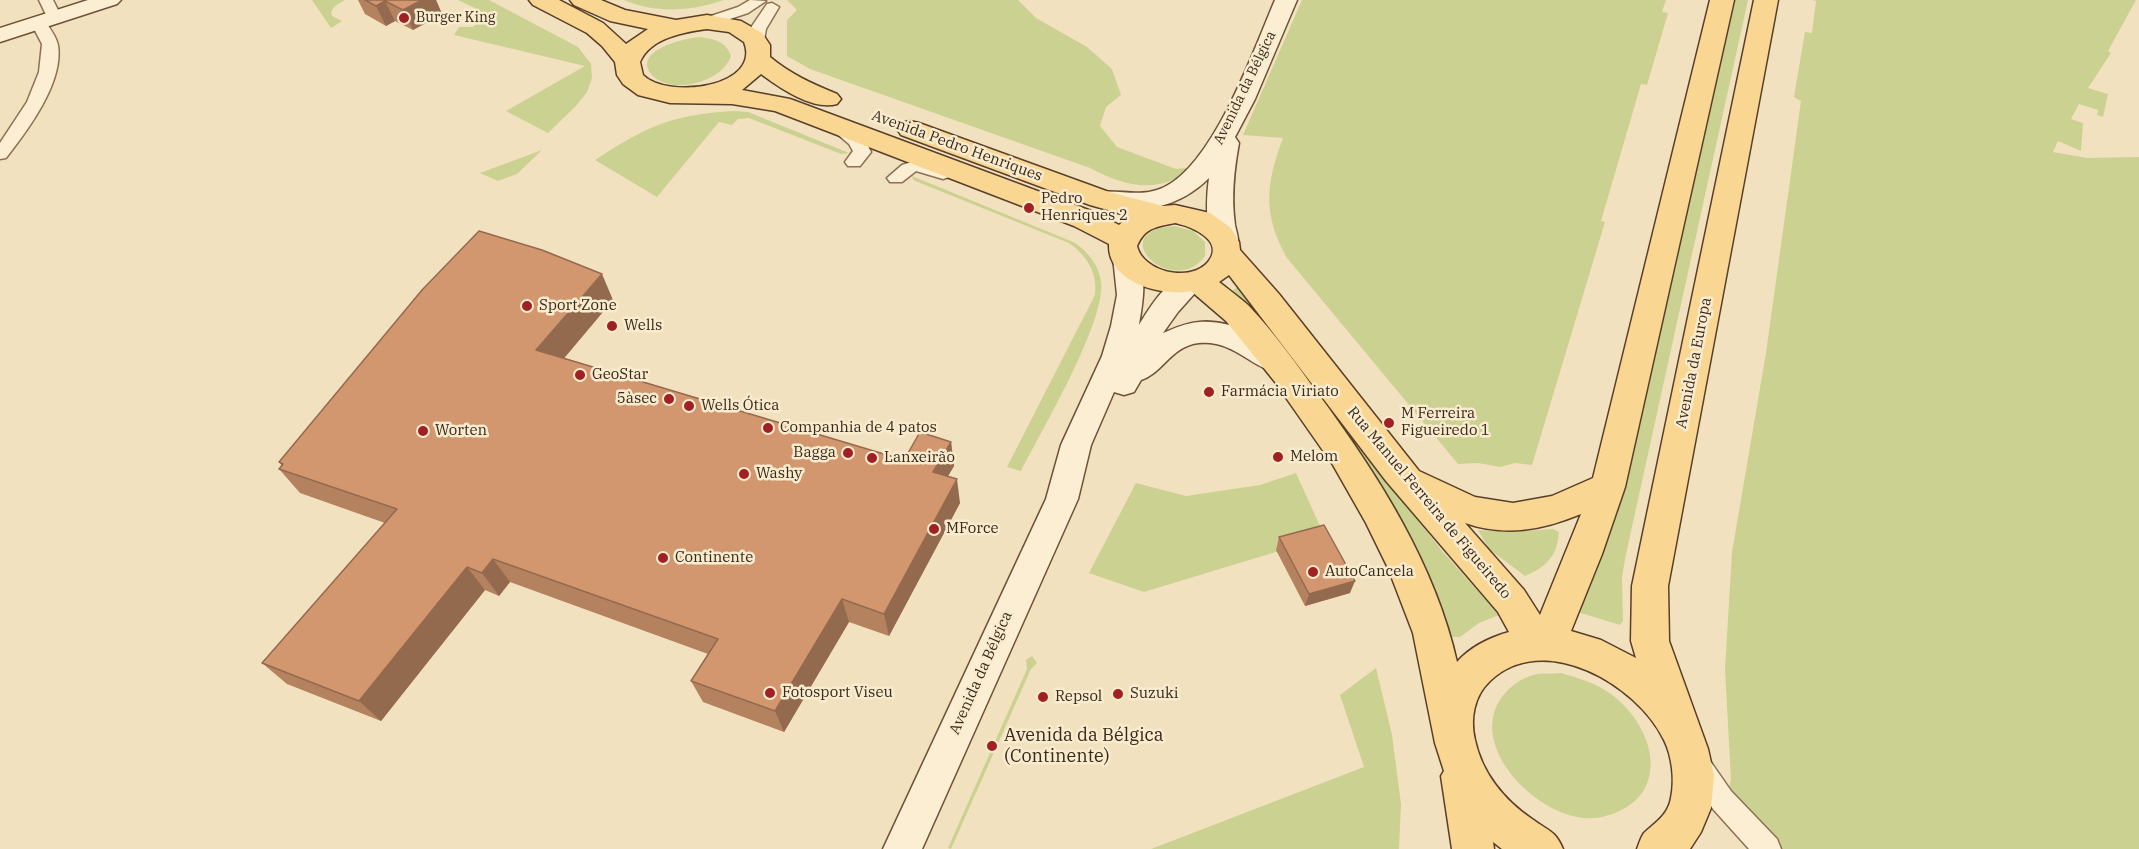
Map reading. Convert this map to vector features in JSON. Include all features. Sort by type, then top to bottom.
[{"type":"main road","points":[[0,35],[46,13],[110,0]]},
{"type":"main road","points":[[541,0],[595,28],[611,40],[628,63],[630,75],[639,85],[654,93],[695,96],[717,91],[736,83],[750,72],[757,50],[748,33],[737,27],[707,22],[674,27],[643,42],[633,52],[628,63]]},
{"type":"main road","points":[[582,0],[618,16],[674,27]]},
{"type":"main road","name":"Avenida da Bélgica","points":[[1100,199],[1127,202],[1147,201],[1172,194],[1187,185],[1200,173],[1232,120],[1286,0]]},
{"type":"main road","points":[[1542,643],[1584,554],[1608,487],[1722,0]]},
{"type":"main road","name":"Avenida da Europa","points":[[1658,849],[1670,841],[1687,817],[1694,787],[1684,740],[1650,641],[1650,586],[1766,0]]},
{"type":"main road","name":"Avenida Pedro Henriques","points":[[757,50],[777,76],[799,88],[1100,199],[1169,215]]},
{"type":"main road","name":"Avenida Pedro Henriques","points":[[695,96],[763,99],[832,123],[1084,219],[1125,248]]},
{"type":"main road","points":[[1169,215],[1208,172],[1232,120]]},
{"type":"main road","points":[[1226,249],[1218,192],[1232,120]]},
{"type":"main road","points":[[1194,282],[1166,283],[1143,275],[1132,267],[1125,248],[1135,226],[1146,219],[1169,215],[1203,221],[1214,227],[1222,236],[1226,249]]},
{"type":"main road","name":"Avenida da Bélgica","points":[[902,849],[1062,499],[1076,445],[1116,356],[1131,295],[1125,248]]},
{"type":"main road","name":"Avenida da Bélgica","points":[[1062,499],[1082,477],[1154,322],[1178,293],[1219,269],[1225,258],[1226,249]]},
{"type":"main road","name":"Rua Manuel Ferreira de Figueiredo","points":[[1226,249],[1398,471],[1511,601],[1542,643]]},
{"type":"main road","name":"Rua Manuel Ferreira de Figueiredo","points":[[1194,282],[1237,313],[1280,366],[1345,456],[1380,514],[1406,567],[1432,633],[1456,743]]},
{"type":"main road","name":"Avenida da Bélgica","points":[[1113,408],[1146,361],[1164,343],[1180,336],[1202,332],[1226,335],[1245,341],[1280,366]]},
{"type":"main road","points":[[1398,471],[1452,505],[1488,516],[1512,518],[1551,512],[1608,487]]},
{"type":"main road","points":[[1473,849],[1456,743],[1457,698],[1470,674],[1490,656],[1517,646],[1542,643],[1584,650],[1620,667],[1653,692],[1684,740]]},
{"type":"main road","points":[[1456,743],[1476,793],[1502,823],[1542,849]]},
{"type":"street","points":[[707,22],[766,4]]},
{"type":"street","points":[[757,50],[758,29],[766,4]]},
{"type":"street","points":[[0,154],[33,108],[50,64],[46,13]]},
{"type":"street","points":[[832,123],[860,145],[862,152],[854,162]]},
{"type":"street","name":"Avenida Pedro Henriques","points":[[896,178],[909,166],[921,165],[982,189],[1008,190]]},
{"type":"street","points":[[1684,740],[1722,800],[1767,849]]},
{"type":"green space","points":[[312,0],[345,0],[335,6],[331,12],[332,16],[342,21],[331,28]]},
{"type":"green space","points":[[458,0],[489,0],[578,47],[591,64],[592,78],[587,92],[548,133],[506,111],[585,66],[454,35],[459,27],[473,27],[485,16],[475,14],[475,8]]},
{"type":"green space","points":[[624,0],[724,0],[687,9],[661,9]]},
{"type":"green space","points":[[787,0],[1018,0],[1036,18],[1087,47],[1112,69],[1121,95],[1106,107],[1100,126],[1117,147],[1176,169],[1194,167],[1168,182],[1155,185],[1117,180],[1090,168],[810,69],[787,56],[787,20],[797,10]]},
{"type":"green space","points":[[1302,0],[1666,0],[1662,12],[1668,13],[1647,85],[1641,84],[1601,221],[1605,222],[1532,465],[1515,463],[1500,467],[1478,463],[1458,464],[1287,258],[1279,242],[1273,227],[1269,198],[1273,170],[1283,138],[1243,135]]},
{"type":"green space","points":[[1733,0],[1748,0],[1626,554],[1622,577],[1623,621],[1620,625],[1571,610]]},
{"type":"green space","points":[[1812,0],[2136,0],[2108,51],[2111,53],[2088,88],[2108,94],[2103,117],[2097,115],[2098,110],[2079,104],[2071,119],[2083,123],[2081,151],[2058,141],[2053,152],[2087,158],[2139,157],[2139,849],[1778,849],[1728,791],[1731,780],[1725,669],[1732,552],[1766,353],[1801,101],[1794,97],[1805,32],[1812,33],[1816,1]]},
{"type":"green space","points":[[700,37],[719,42],[729,51],[731,56],[718,73],[696,83],[683,85],[671,85],[652,75],[647,66],[654,52],[673,43]]},
{"type":"green space","points":[[734,111],[748,112],[849,153],[841,154],[749,118],[738,119],[732,125],[719,122],[657,197],[595,160],[660,124],[693,116]]},
{"type":"green space","points":[[542,150],[517,174],[498,181],[480,173]]},
{"type":"green space","points":[[912,176],[1073,242],[1083,249],[1098,270],[1101,282],[1100,300],[1093,323],[1070,376],[1021,471],[1007,467],[1095,295],[1093,272],[1086,259],[1069,243],[913,180]]},
{"type":"green space","points":[[1174,226],[1193,231],[1205,242],[1205,256],[1192,268],[1177,271],[1162,267],[1151,259],[1144,249],[1144,239],[1153,231]]},
{"type":"green space","points":[[1238,287],[1404,503],[1443,552],[1499,615],[1479,623],[1460,637],[1452,637],[1448,634],[1411,540],[1383,489],[1230,292]]},
{"type":"green space","points":[[1296,473],[1325,537],[1144,592],[1089,573],[1136,483],[1186,496],[1260,485]]},
{"type":"green space","points":[[1553,529],[1559,532],[1553,555],[1539,569],[1525,576],[1489,549],[1478,530],[1507,532]]},
{"type":"green space","points":[[1032,656],[1037,663],[1031,669],[951,849],[948,848],[1027,669],[1026,660]]},
{"type":"green space","points":[[1376,668],[1392,735],[1401,804],[1399,849],[1151,849],[1364,767],[1340,695]]},
{"type":"green space","points":[[1561,673],[1593,684],[1611,694],[1640,726],[1648,745],[1651,763],[1648,781],[1640,796],[1624,809],[1602,817],[1580,817],[1556,810],[1534,796],[1514,778],[1500,757],[1493,734],[1494,712],[1507,691],[1521,680],[1533,675]]},
{"type":"building","points":[[365,0],[422,0],[403,10],[385,1],[376,6]]},
{"type":"building","name":"Continente","points":[[479,231],[542,250],[602,274],[536,350],[904,460],[920,432],[951,442],[933,472],[957,479],[884,614],[842,599],[775,711],[691,681],[718,639],[493,559],[482,573],[467,567],[359,701],[262,663],[397,509],[279,469],[283,464],[279,462],[422,290]]},
{"type":"building","name":"AutoCancela","points":[[1324,525],[1355,581],[1309,594],[1279,537]]},
{"type":"place","name":"Burger King","points":[[404,18]]},
{"type":"place","name":"Pedro Henriques 2","points":[[1029,208]]},
{"type":"place","name":"Sport Zone","points":[[527,306]]},
{"type":"place","name":"Wells","points":[[612,326]]},
{"type":"place","name":"GeoStar","points":[[580,375]]},
{"type":"place","name":"Farmácia Viriato","points":[[1209,392]]},
{"type":"place","name":"5àsec","points":[[669,399]]},
{"type":"place","name":"Wells Ótica","points":[[689,406]]},
{"type":"place","name":"M Ferreira Figueiredo 1","points":[[1389,423]]},
{"type":"place","name":"Companhia de 4 patos","points":[[768,428]]},
{"type":"place","name":"Worten","points":[[423,431]]},
{"type":"place","name":"Bagga","points":[[848,453]]},
{"type":"place","name":"Melom","points":[[1278,457]]},
{"type":"place","name":"Lanxeirão","points":[[872,458]]},
{"type":"place","name":"Washy","points":[[744,474]]},
{"type":"place","name":"MForce","points":[[934,529]]},
{"type":"place","name":"Continente","points":[[663,558]]},
{"type":"place","name":"AutoCancela","points":[[1313,572]]},
{"type":"place","name":"Fotosport Viseu","points":[[770,693]]},
{"type":"place","name":"Suzuki","points":[[1118,694]]},
{"type":"place","name":"Repsol","points":[[1043,697]]},
{"type":"place","name":"Avenida da Bélgica (Continente)","points":[[992,746]]}]
